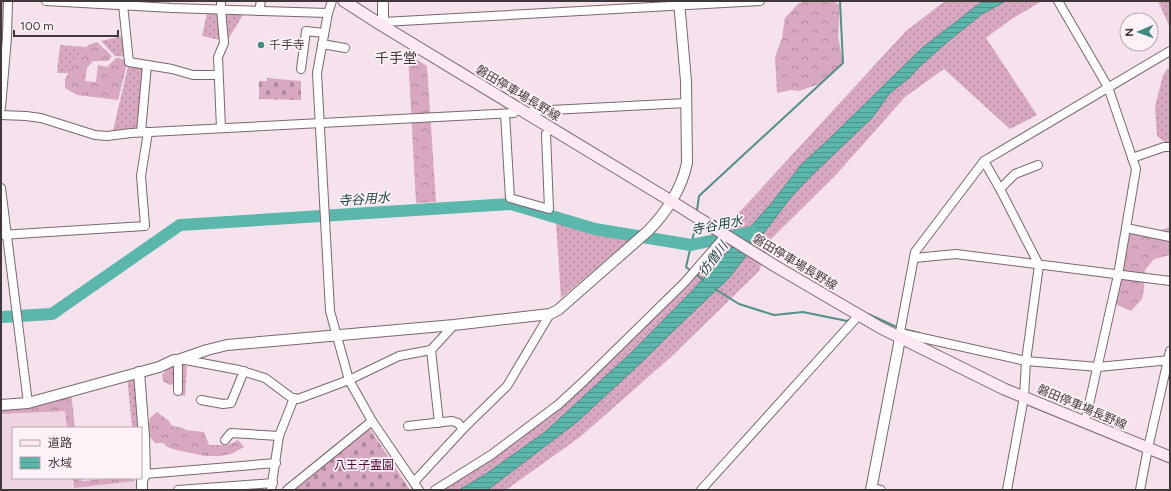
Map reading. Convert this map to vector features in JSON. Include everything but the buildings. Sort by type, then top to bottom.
[{"type":"main road","name":"磐田停車場長野線","points":[[344,1],[671,201],[725,236],[859,315],[1004,390],[1170,458]]},
{"type":"street","points":[[1,108],[4,37],[8,1]]},
{"type":"street","points":[[46,1],[120,4],[221,5],[259,11],[328,13]]},
{"type":"street","points":[[259,11],[261,1]]},
{"type":"street","points":[[332,1],[328,13],[317,73],[330,311],[349,380],[372,421],[419,490]]},
{"type":"street","points":[[383,1],[383,24],[679,3],[760,1]]},
{"type":"street","points":[[1058,1],[1108,87],[1136,169],[1118,275],[1085,422]]},
{"type":"street","points":[[1,405],[28,403],[160,367],[174,360],[227,345],[454,325],[550,314],[561,307],[660,219],[685,174],[686,81],[679,3]]},
{"type":"street","points":[[120,4],[129,62],[193,74],[218,75]]},
{"type":"street","points":[[221,5],[224,43],[218,57],[221,128]]},
{"type":"street","points":[[301,69],[306,32],[324,34]]},
{"type":"street","points":[[322,44],[345,48]]},
{"type":"street","points":[[875,489],[899,344],[899,335],[915,252],[984,161],[1170,51]]},
{"type":"street","points":[[4,235],[145,226],[141,176],[145,132],[147,65]]},
{"type":"street","points":[[530,115],[532,111],[686,103]]},
{"type":"street","points":[[1,115],[41,118],[95,135],[107,136],[145,132],[505,114],[514,113],[518,108]]},
{"type":"street","points":[[505,114],[510,198],[549,209],[546,134],[551,128]]},
{"type":"street","points":[[1132,158],[1170,147]]},
{"type":"street","points":[[984,161],[1039,265],[1026,361],[1024,397],[1007,490]]},
{"type":"street","points":[[1000,189],[1015,174],[1038,165]]},
{"type":"street","points":[[1,188],[4,235],[28,403]]},
{"type":"street","points":[[1126,228],[1170,237]]},
{"type":"street","points":[[435,490],[491,455],[559,404],[685,282],[725,236]]},
{"type":"street","points":[[914,258],[956,254],[1170,281]]},
{"type":"street","points":[[414,482],[463,429],[507,386],[550,314]]},
{"type":"street","points":[[701,490],[859,315]]},
{"type":"street","points":[[178,360],[205,363],[244,371],[265,378],[292,398],[298,399],[349,380],[399,356],[430,350],[454,325]]},
{"type":"street","points":[[899,335],[1026,361],[1098,367],[1168,362]]},
{"type":"street","points":[[430,350],[439,423]]},
{"type":"street","points":[[1140,490],[1170,351]]},
{"type":"street","points":[[178,360],[178,391]]},
{"type":"street","points":[[201,400],[223,404],[231,403],[244,371]]},
{"type":"street","points":[[139,372],[145,474],[142,480],[142,490]]},
{"type":"street","points":[[178,490],[272,486],[279,436],[294,398]]},
{"type":"street","points":[[287,490],[372,421]]},
{"type":"street","points":[[408,426],[452,422],[458,423],[463,429]]},
{"type":"street","points":[[226,440],[231,433],[279,436]]},
{"type":"street","points":[[145,474],[276,463]]},
{"type":"shaded area","points":[[65,411],[67,427],[12,427],[12,479],[72,479],[73,485],[142,480],[143,490],[1,490],[1,414]]},
{"type":"green space","points":[[1,1],[8,1],[7,37],[1,37]]},
{"type":"green space","points":[[808,1],[832,1],[840,5],[838,36],[843,63],[822,83],[799,91],[791,90],[777,93],[775,57],[782,38],[785,18],[799,3]]},
{"type":"green space","points":[[945,1],[1042,1],[1010,20],[986,38],[1037,115],[1010,129],[944,69],[905,97],[835,176],[772,238],[759,271],[671,357],[580,437],[506,490],[435,490],[559,404],[651,320],[727,243],[727,225],[906,31]]},
{"type":"green space","points":[[1158,1],[1170,1],[1170,28]]},
{"type":"green space","points":[[208,9],[224,11],[244,10],[243,15],[227,41],[202,36]]},
{"type":"green space","points":[[126,35],[128,57],[115,56],[101,41]]},
{"type":"green space","points":[[97,42],[112,56],[108,61],[93,61],[87,68],[85,81],[96,82],[98,65],[107,67],[116,58],[126,61],[126,68],[118,100],[77,95],[65,88],[65,79],[81,52],[88,45]]},
{"type":"green space","points":[[60,45],[86,47],[81,52],[69,73],[57,73]]},
{"type":"green space","points":[[408,54],[427,66],[436,202],[416,203]]},
{"type":"green space","points":[[129,62],[147,65],[141,132],[112,135]]},
{"type":"green space","points":[[1168,68],[1170,72],[1170,146],[1157,136],[1155,107],[1163,75]]},
{"type":"green space","points":[[267,78],[301,81],[301,100],[259,99],[259,81],[267,81]]},
{"type":"green space","points":[[556,222],[630,240],[561,298]]},
{"type":"green space","points":[[1170,227],[1170,255],[1154,259],[1145,270],[1142,299],[1131,311],[1112,303],[1124,244],[1129,234],[1153,233]]},
{"type":"green space","points":[[183,363],[187,367],[185,396],[180,395],[178,383],[170,385],[163,381],[162,375],[167,369]]},
{"type":"green space","points":[[139,372],[144,433],[145,474],[142,480],[137,479],[142,479],[142,427],[132,427],[127,375]]},
{"type":"green space","points":[[71,391],[75,427],[67,427],[65,411],[1,414],[1,405]]},
{"type":"green space","points":[[157,412],[169,421],[172,426],[186,430],[204,432],[209,445],[228,445],[238,440],[244,447],[231,454],[205,456],[176,450],[167,447],[163,443],[155,443],[150,437],[148,429],[150,418]]},
{"type":"green space","name":"八王子霊園","points":[[370,429],[410,490],[292,490]]},
{"type":"green space","points":[[73,479],[82,479],[82,481],[134,479],[134,481],[74,488]]},
{"type":"water","points":[[983,1],[1006,1],[982,14],[946,43],[909,78],[889,94],[872,118],[792,196],[729,278],[646,358],[577,422],[488,490],[459,490],[486,474],[545,432],[632,352],[691,292],[771,204],[801,165],[922,48]]},
{"type":"waterway","points":[[697,210],[699,196],[843,63],[840,1]]},
{"type":"waterway","name":"寺谷用水","points":[[1,317],[52,314],[180,225],[511,204],[595,229],[691,245],[752,232]]},
{"type":"waterway","name":"彷僧川","points":[[692,272],[686,267],[696,224]]},
{"type":"waterway","name":"彷僧川","points":[[696,274],[703,280]]},
{"type":"waterway","points":[[715,289],[739,304],[774,315],[803,312],[847,321],[851,319]]},
{"type":"waterway","points":[[868,314],[899,328]]},
{"type":"waterway","points":[[903,329],[920,333]]},
{"type":"place","name":"千手寺","points":[[261,45]]},
{"type":"district","name":"千手堂","points":[[396,58]]}]
